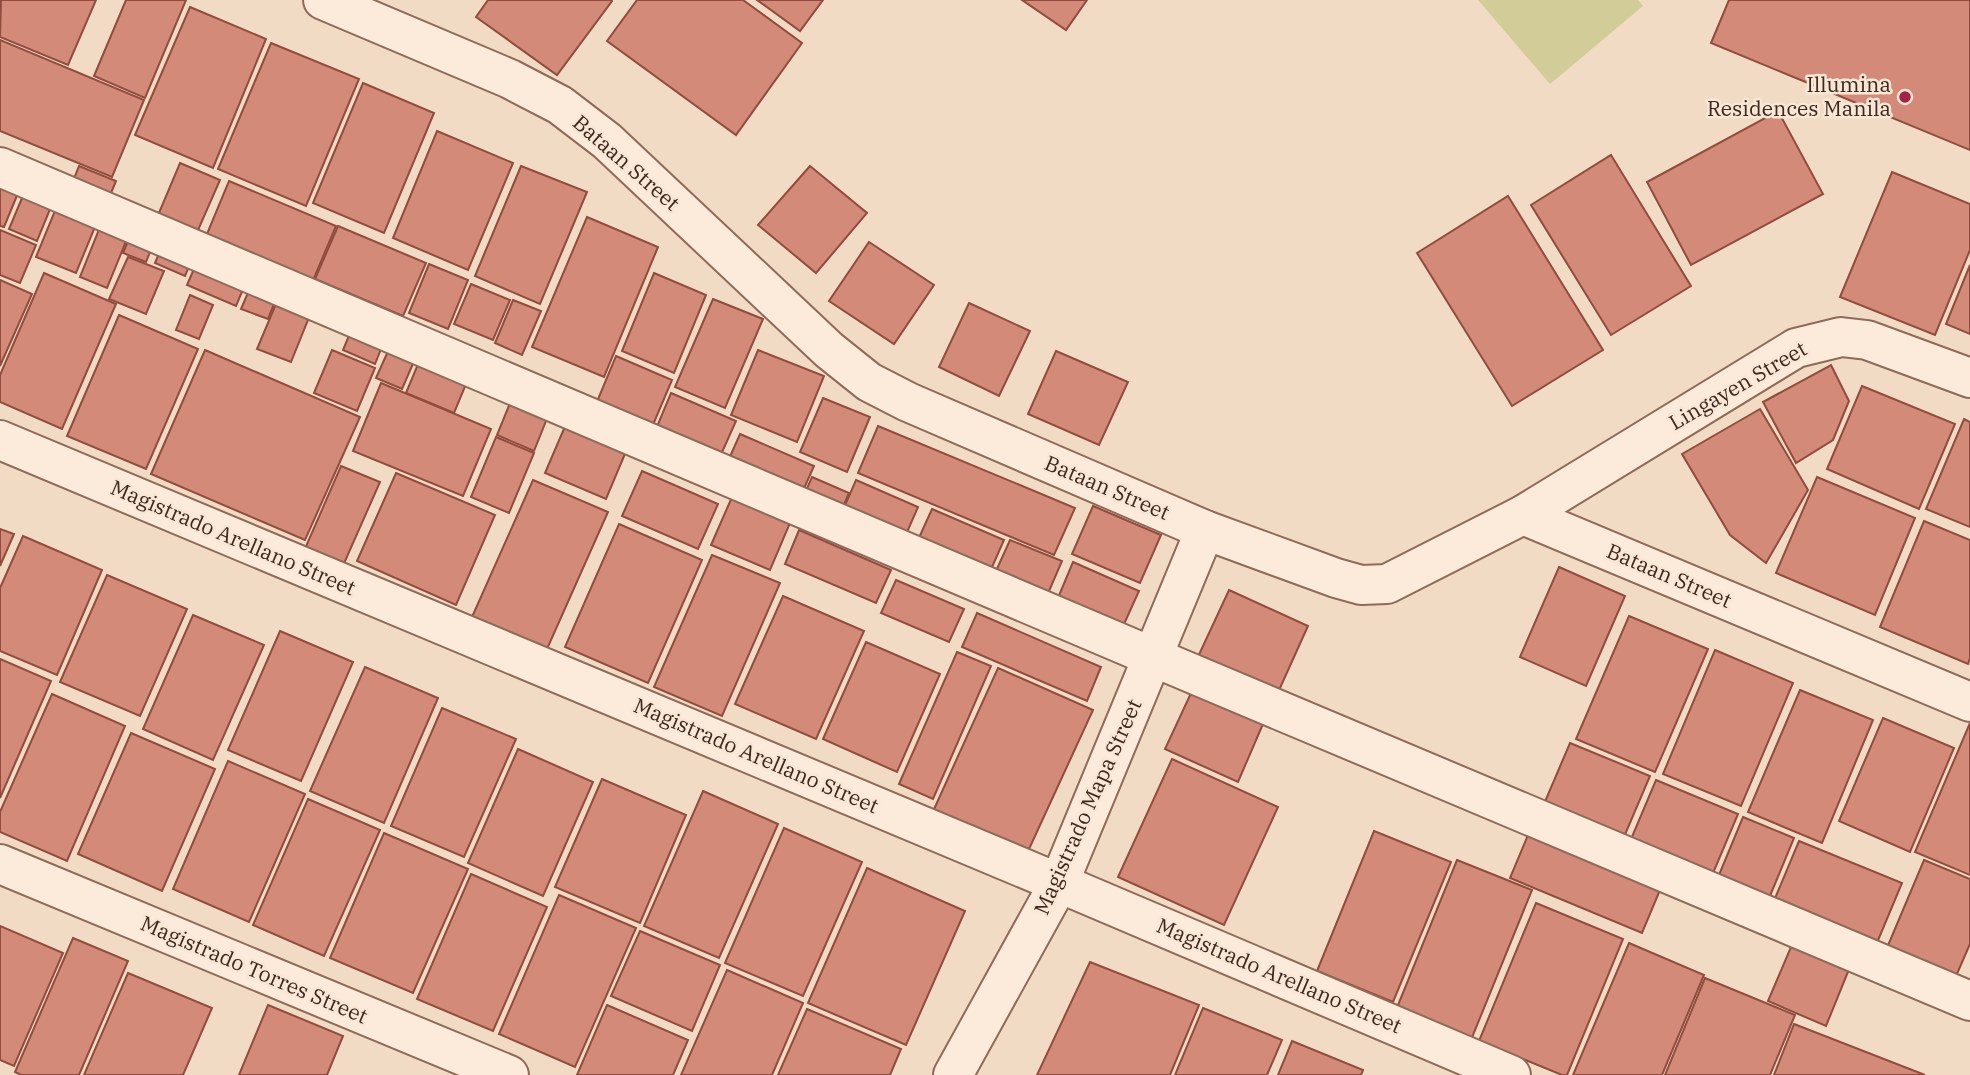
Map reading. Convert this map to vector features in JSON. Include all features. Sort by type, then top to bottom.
[{"type":"street","name":"Bataan Street","points":[[323,0],[510,79],[560,105],[607,141],[829,350],[869,382],[908,402],[1205,530],[1336,578],[1361,585],[1387,584],[1523,515],[1970,702]]},
{"type":"street","points":[[0,167],[1970,1001]]},
{"type":"street","name":"Lingayen Street","points":[[1523,515],[1796,348],[1841,337],[1867,340],[1970,378]]},
{"type":"street","name":"Magistrado Arellano Street","points":[[0,440],[1511,1075]]},
{"type":"street","name":"Magistrado Mapa Street","points":[[953,1075],[1059,883],[1205,530]]},
{"type":"street","name":"Magistrado Torres Street","points":[[0,864],[509,1075]]},
{"type":"shaded area","points":[[1478,0],[1638,0],[1643,6],[1550,84]]},
{"type":"building","points":[[1,0],[96,0],[68,65],[0,37]]},
{"type":"building","points":[[126,0],[186,0],[145,98],[94,76]]},
{"type":"building","points":[[488,0],[612,1],[557,75],[476,17]]},
{"type":"building","points":[[637,0],[743,0],[802,43],[736,135],[607,41]]},
{"type":"building","points":[[757,0],[823,0],[800,31]]},
{"type":"building","points":[[1022,0],[1087,0],[1066,30]]},
{"type":"building","name":"Illumina Residences Manila","points":[[1729,0],[1970,0],[1970,150],[1711,43]]},
{"type":"building","points":[[190,7],[266,39],[213,168],[135,135]]},
{"type":"building","points":[[0,40],[144,100],[112,177],[0,131]]},
{"type":"building","points":[[271,43],[359,79],[306,206],[218,169]]},
{"type":"building","points":[[363,83],[434,113],[384,233],[313,203]]},
{"type":"building","points":[[1778,111],[1823,194],[1691,265],[1647,182]]},
{"type":"building","points":[[437,131],[513,163],[468,270],[393,238]]},
{"type":"building","points":[[1611,155],[1691,286],[1611,335],[1531,205]]},
{"type":"building","points":[[180,163],[220,180],[195,237],[156,220]]},
{"type":"building","points":[[79,166],[116,181],[104,210],[68,194]]},
{"type":"building","points":[[521,166],[587,192],[540,304],[475,276]]},
{"type":"building","points":[[810,166],[867,213],[816,273],[758,225]]},
{"type":"building","points":[[0,172],[23,181],[4,227],[0,226]]},
{"type":"building","points":[[1892,172],[1970,204],[1970,250],[1935,335],[1840,297]]},
{"type":"building","points":[[229,181],[336,226],[309,290],[202,246]]},
{"type":"building","points":[[27,186],[55,197],[37,241],[9,229]]},
{"type":"building","points":[[1508,196],[1603,350],[1512,406],[1417,253]]},
{"type":"building","points":[[59,201],[99,217],[76,273],[36,257]]},
{"type":"building","points":[[587,217],[658,247],[604,377],[532,347]]},
{"type":"building","points":[[338,226],[426,263],[403,316],[315,279]]},
{"type":"building","points":[[100,227],[127,239],[107,288],[80,277]]},
{"type":"building","points":[[134,227],[156,237],[146,262],[123,253]]},
{"type":"building","points":[[0,230],[36,245],[20,283],[0,275]]},
{"type":"building","points":[[165,239],[195,252],[185,276],[155,263]]},
{"type":"building","points":[[869,242],[934,285],[894,344],[829,301]]},
{"type":"building","points":[[200,255],[249,275],[236,306],[187,285]]},
{"type":"building","points":[[128,257],[164,271],[146,314],[109,299]]},
{"type":"building","points":[[429,264],[468,280],[448,329],[409,313]]},
{"type":"building","points":[[1970,265],[1970,334],[1946,324]]},
{"type":"building","points":[[44,273],[116,304],[62,429],[0,402],[0,375]]},
{"type":"building","points":[[654,273],[706,295],[674,373],[622,351]]},
{"type":"building","points":[[0,280],[32,294],[0,366]]},
{"type":"building","points":[[253,281],[279,292],[268,319],[241,309]]},
{"type":"building","points":[[471,284],[510,300],[493,340],[454,324]]},
{"type":"building","points":[[281,292],[314,305],[291,362],[257,349]]},
{"type":"building","points":[[190,295],[213,305],[199,339],[176,330]]},
{"type":"building","points":[[713,299],[763,319],[725,408],[675,387]]},
{"type":"building","points":[[513,300],[541,311],[522,355],[495,343]]},
{"type":"building","points":[[969,303],[1030,331],[999,396],[939,367]]},
{"type":"building","points":[[119,315],[198,349],[146,469],[67,436]]},
{"type":"building","points":[[355,321],[387,334],[375,364],[343,350]]},
{"type":"building","points":[[393,340],[419,350],[402,389],[376,378]]},
{"type":"building","points":[[205,350],[360,417],[305,540],[151,474]]},
{"type":"building","points":[[332,350],[375,368],[357,411],[314,393]]},
{"type":"building","points":[[758,350],[824,376],[797,442],[731,415]]},
{"type":"building","points":[[1056,351],[1128,382],[1099,445],[1028,414]]},
{"type":"building","points":[[423,352],[471,372],[454,413],[406,393]]},
{"type":"building","points":[[616,356],[672,380],[647,439],[591,416]]},
{"type":"building","points":[[1831,365],[1849,401],[1833,440],[1796,463],[1763,402]]},
{"type":"building","points":[[381,383],[491,429],[463,496],[353,451]]},
{"type":"building","points":[[1862,386],[1955,424],[1919,509],[1827,469]]},
{"type":"building","points":[[515,391],[552,406],[534,451],[497,435]]},
{"type":"building","points":[[671,393],[736,421],[715,468],[651,441]]},
{"type":"building","points":[[823,398],[870,417],[847,472],[800,452]]},
{"type":"building","points":[[1760,409],[1808,490],[1766,563],[1730,535],[1682,454]]},
{"type":"building","points":[[569,417],[630,442],[606,499],[545,473]]},
{"type":"building","points":[[1964,419],[1970,422],[1970,527],[1926,509]]},
{"type":"building","points":[[878,426],[1075,508],[1054,555],[858,473]]},
{"type":"building","points":[[740,434],[814,466],[798,502],[724,470]]},
{"type":"building","points":[[496,437],[534,453],[509,513],[471,497]]},
{"type":"building","points":[[341,466],[380,482],[342,568],[304,551]]},
{"type":"building","points":[[642,471],[718,504],[698,549],[622,516]]},
{"type":"building","points":[[396,473],[495,515],[456,605],[357,561]]},
{"type":"building","points":[[812,477],[849,493],[837,521],[800,504]]},
{"type":"building","points":[[1817,477],[1915,518],[1875,615],[1776,573]]},
{"type":"building","points":[[533,480],[608,512],[543,658],[468,626]]},
{"type":"building","points":[[856,480],[918,507],[901,546],[839,519]]},
{"type":"building","points":[[732,497],[790,523],[770,570],[711,545]]},
{"type":"building","points":[[1093,506],[1161,535],[1140,583],[1072,554]]},
{"type":"building","points":[[932,509],[1004,540],[985,583],[913,551]]},
{"type":"building","points":[[1924,521],[1970,540],[1968,664],[1880,627]]},
{"type":"building","points":[[619,524],[702,560],[648,683],[565,647]]},
{"type":"building","points":[[0,529],[14,534],[0,566]]},
{"type":"building","points":[[799,530],[891,570],[876,603],[785,564]]},
{"type":"building","points":[[23,536],[102,570],[57,675],[0,651],[0,588]]},
{"type":"building","points":[[1010,540],[1062,561],[1043,605],[991,582]]},
{"type":"building","points":[[712,555],[780,583],[722,716],[654,687]]},
{"type":"building","points":[[1073,562],[1139,591],[1120,633],[1055,605]]},
{"type":"building","points":[[1559,567],[1625,596],[1586,686],[1520,657]]},
{"type":"building","points":[[107,575],[187,609],[140,716],[60,682]]},
{"type":"building","points":[[896,580],[964,609],[949,642],[881,613]]},
{"type":"building","points":[[1229,590],[1308,626],[1276,697],[1196,661]]},
{"type":"building","points":[[783,596],[864,631],[816,739],[735,704]]},
{"type":"building","points":[[977,613],[1101,667],[1087,701],[962,647]]},
{"type":"building","points":[[193,615],[264,645],[213,760],[143,729]]},
{"type":"building","points":[[1629,616],[1708,649],[1655,772],[1576,739]]},
{"type":"building","points":[[280,631],[353,662],[301,781],[228,750]]},
{"type":"building","points":[[866,642],[940,674],[897,772],[823,739]]},
{"type":"building","points":[[1715,650],[1793,683],[1741,806],[1663,774]]},
{"type":"building","points":[[957,652],[991,666],[933,799],[899,784]]},
{"type":"building","points":[[0,659],[51,681],[0,798]]},
{"type":"building","points":[[365,667],[438,698],[384,823],[310,791]]},
{"type":"building","points":[[998,668],[1093,710],[1024,860],[930,818]]},
{"type":"building","points":[[1198,678],[1269,710],[1238,782],[1165,749]]},
{"type":"building","points":[[1800,690],[1873,720],[1822,843],[1748,812]]},
{"type":"building","points":[[52,694],[125,726],[67,861],[0,832],[0,812]]},
{"type":"building","points":[[442,708],[516,739],[464,857],[391,826]]},
{"type":"building","points":[[1883,718],[1954,748],[1910,852],[1839,821]]},
{"type":"building","points":[[1970,723],[1970,875],[1915,852]]},
{"type":"building","points":[[131,733],[215,769],[162,891],[78,854]]},
{"type":"building","points":[[1570,743],[1650,776],[1621,844],[1541,811]]},
{"type":"building","points":[[518,749],[593,782],[543,896],[468,863]]},
{"type":"building","points":[[1172,759],[1278,807],[1224,925],[1118,877]]},
{"type":"building","points":[[228,761],[305,794],[249,922],[173,889]]},
{"type":"building","points":[[602,779],[686,815],[640,923],[555,887]]},
{"type":"building","points":[[1656,780],[1738,814],[1708,885],[1626,851]]},
{"type":"building","points":[[703,791],[778,824],[719,958],[644,926]]},
{"type":"building","points":[[308,799],[380,830],[324,956],[253,925]]},
{"type":"building","points":[[1743,817],[1794,838],[1765,908],[1714,887]]},
{"type":"building","points":[[1533,823],[1665,878],[1642,933],[1510,878]]},
{"type":"building","points":[[784,828],[862,862],[803,996],[725,963]]},
{"type":"building","points":[[1374,831],[1451,862],[1393,1002],[1317,971]]},
{"type":"building","points":[[384,833],[468,869],[413,993],[330,958]]},
{"type":"building","points":[[1799,841],[1902,883],[1874,950],[1771,908]]},
{"type":"building","points":[[1457,860],[1532,890],[1471,1040],[1396,1010]]},
{"type":"building","points":[[1924,860],[1970,879],[1970,944],[1950,990],[1881,962]]},
{"type":"building","points":[[867,868],[965,911],[906,1045],[808,1003]]},
{"type":"building","points":[[471,874],[547,907],[493,1031],[417,999]]},
{"type":"building","points":[[559,895],[636,928],[575,1067],[499,1034]]},
{"type":"building","points":[[1536,903],[1623,939],[1567,1075],[1479,1041]]},
{"type":"building","points":[[0,926],[63,953],[14,1066],[0,1060]]},
{"type":"building","points":[[640,931],[720,965],[692,1031],[611,996]]},
{"type":"building","points":[[1797,933],[1854,957],[1826,1026],[1768,1001]]},
{"type":"building","points":[[73,938],[128,961],[79,1075],[21,1075],[15,1072]]},
{"type":"building","points":[[1629,943],[1704,975],[1662,1075],[1573,1075]]},
{"type":"building","points":[[1090,962],[1199,1005],[1170,1075],[1037,1075]]},
{"type":"building","points":[[727,970],[803,1003],[772,1075],[681,1075]]},
{"type":"building","points":[[128,973],[212,1008],[183,1075],[84,1075]]},
{"type":"building","points":[[1705,978],[1795,1015],[1770,1075],[1665,1075]]},
{"type":"building","points":[[268,1005],[343,1036],[327,1075],[239,1075]]},
{"type":"building","points":[[607,1005],[688,1040],[673,1075],[577,1075]]},
{"type":"building","points":[[1203,1008],[1282,1040],[1267,1075],[1175,1075]]},
{"type":"building","points":[[807,1009],[901,1049],[890,1075],[778,1075]]},
{"type":"building","points":[[1794,1024],[1925,1075],[1774,1075]]},
{"type":"building","points":[[1292,1041],[1363,1070],[1361,1075],[1278,1075]]},
{"type":"place","name":"Illumina Residences Manila","points":[[1905,97]]}]
